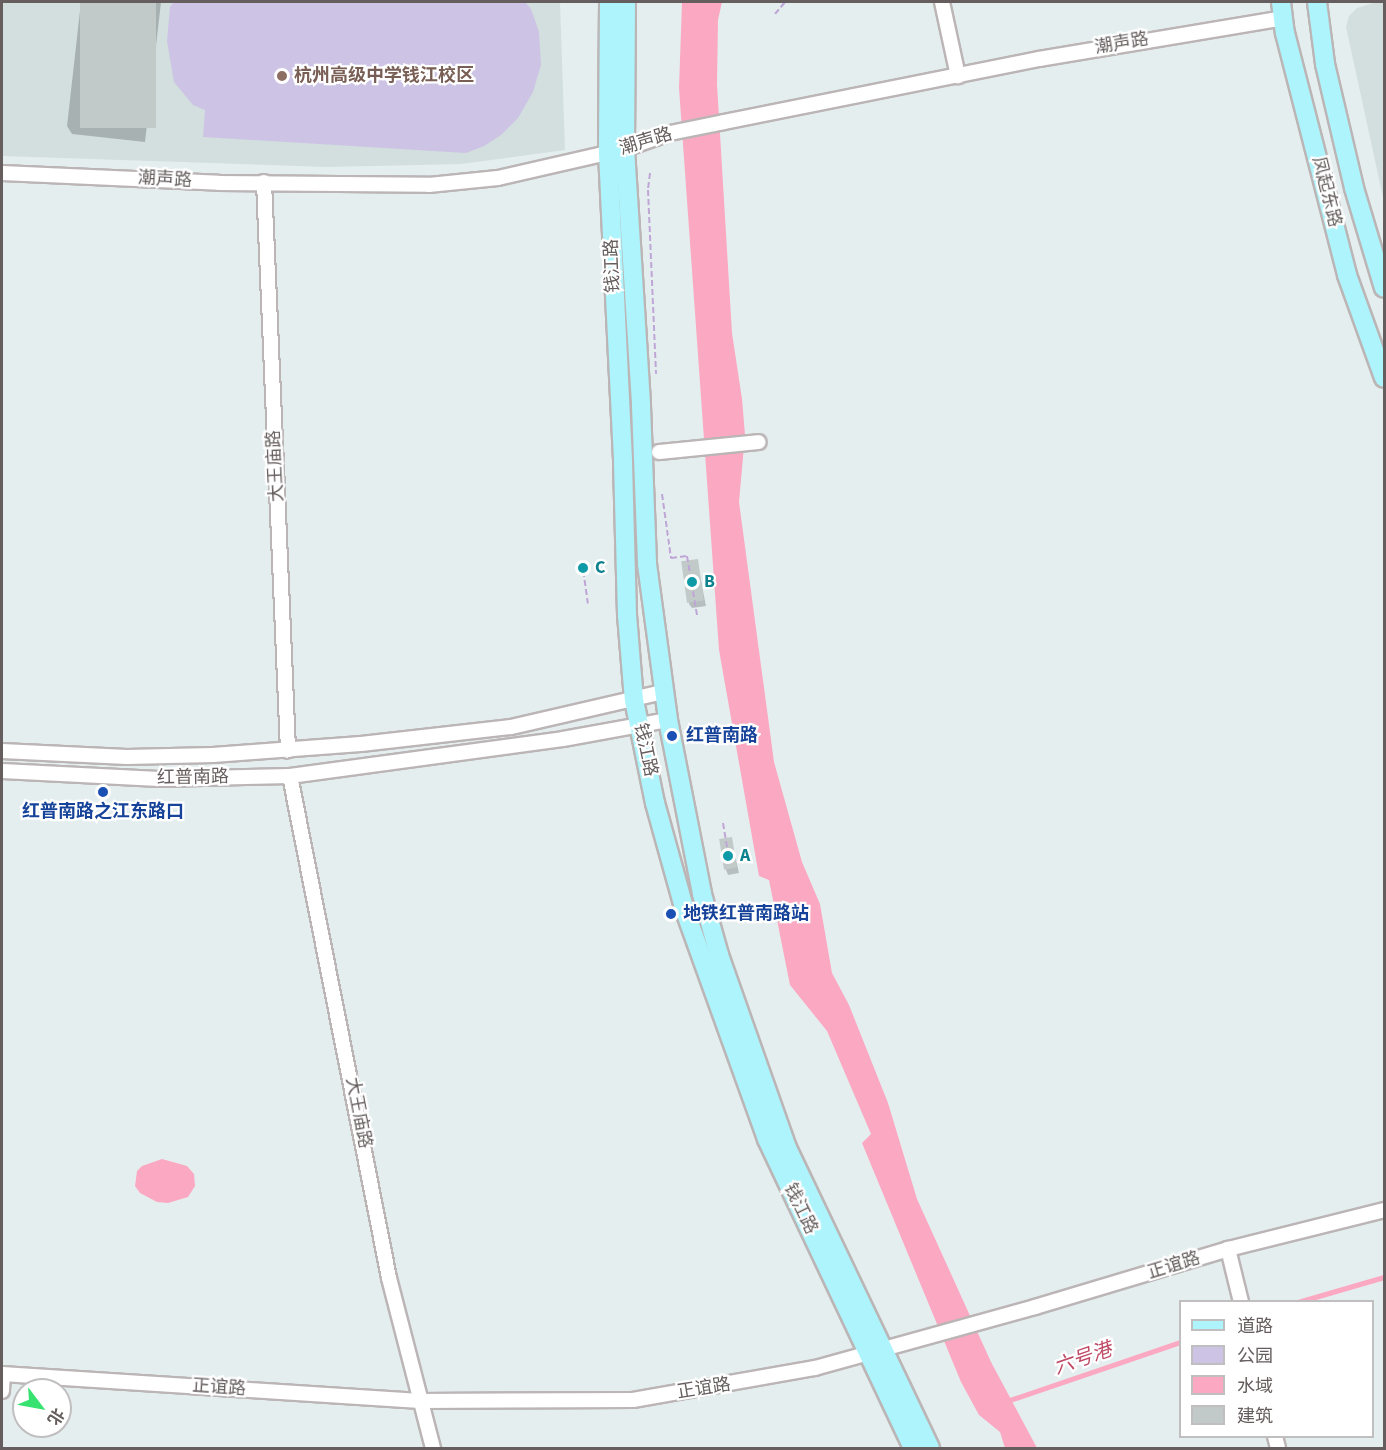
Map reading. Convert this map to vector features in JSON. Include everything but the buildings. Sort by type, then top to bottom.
[{"type":"main road","name":"钱江路","points":[[609,2],[616,151],[627,615],[634,700],[655,803],[680,892],[741,1073],[767,1139],[930,1449]]},
{"type":"main road","name":"钱江路","points":[[626,2],[616,151],[641,406],[647,564],[663,692],[702,894],[719,955],[758,1071],[797,1170],[876,1350],[913,1449]]},
{"type":"main road","name":"凤起东路","points":[[1317,2],[1325,64],[1351,177],[1384,288]]},
{"type":"main road","name":"凤起东路","points":[[1282,10],[1347,275],[1384,378]]},
{"type":"street","points":[[942,2],[958,76]]},
{"type":"street","name":"潮声路","points":[[2,173],[429,185],[498,178],[616,151],[670,133],[1282,10]]},
{"type":"street","name":"大王庙路","points":[[264,182],[288,750]]},
{"type":"street","points":[[659,452],[759,442]]},
{"type":"street","name":"红普南路","points":[[2,751],[127,757],[288,750],[511,727],[663,692]]},
{"type":"street","name":"红普南路","points":[[2,771],[159,779],[290,776],[540,742],[668,720]]},
{"type":"street","name":"大王庙路","points":[[290,776],[389,1278],[433,1449]]},
{"type":"street","name":"正谊路","points":[[2,1374],[420,1401],[633,1400],[814,1368],[1228,1249],[1384,1210]]},
{"type":"street","points":[[1228,1249],[1239,1297]]},
{"type":"street","points":[[2,1374],[2,1391]]},
{"type":"path","points":[[775,14],[785,2]]},
{"type":"path","points":[[650,173],[648,190],[657,385]]},
{"type":"path","points":[[661,489],[671,558],[687,556],[697,615]]},
{"type":"path","points":[[582,562],[588,604]]},
{"type":"path","points":[[723,823],[730,865]]},
{"type":"shaded area","name":"杭州高级中学钱江校区","points":[[2,2],[560,2],[565,150],[461,164],[327,167],[2,156]]},
{"type":"shaded area","points":[[1384,2],[1384,202],[1346,27],[1349,16],[1357,8]]},
{"type":"green space","points":[[174,2],[525,2],[531,9],[539,32],[541,65],[533,92],[518,118],[501,135],[484,146],[466,153],[203,137],[205,110],[193,105],[174,82],[167,41],[170,7]]},
{"type":"water","points":[[682,2],[722,2],[718,20],[717,84],[732,333],[745,435],[739,502],[774,762],[802,862],[820,904],[832,973],[849,1005],[888,1103],[917,1199],[991,1362],[1037,1448],[1005,1448],[1000,1432],[979,1415],[961,1382],[862,1143],[871,1134],[827,1031],[790,985],[769,880],[759,876],[719,650],[679,88]]},
{"type":"water","points":[[162,1159],[187,1166],[194,1174],[195,1186],[188,1197],[168,1203],[157,1202],[140,1193],[135,1186],[137,1171],[142,1166]]},
{"type":"waterway","name":"六号港","points":[[1305,1300],[1384,1277]]},
{"type":"waterway","name":"六号港","points":[[1007,1401],[1179,1342]]},
{"type":"place","name":"杭州高级中学钱江校区","points":[[282,76]]},
{"type":"place","name":"C","points":[[583,568]]},
{"type":"place","name":"B","points":[[692,582]]},
{"type":"place","name":"红普南路","points":[[672,736]]},
{"type":"place","name":"红普南路之江东路口","points":[[103,792]]},
{"type":"place","name":"A","points":[[728,856]]},
{"type":"place","name":"地铁红普南路站","points":[[671,914]]}]
